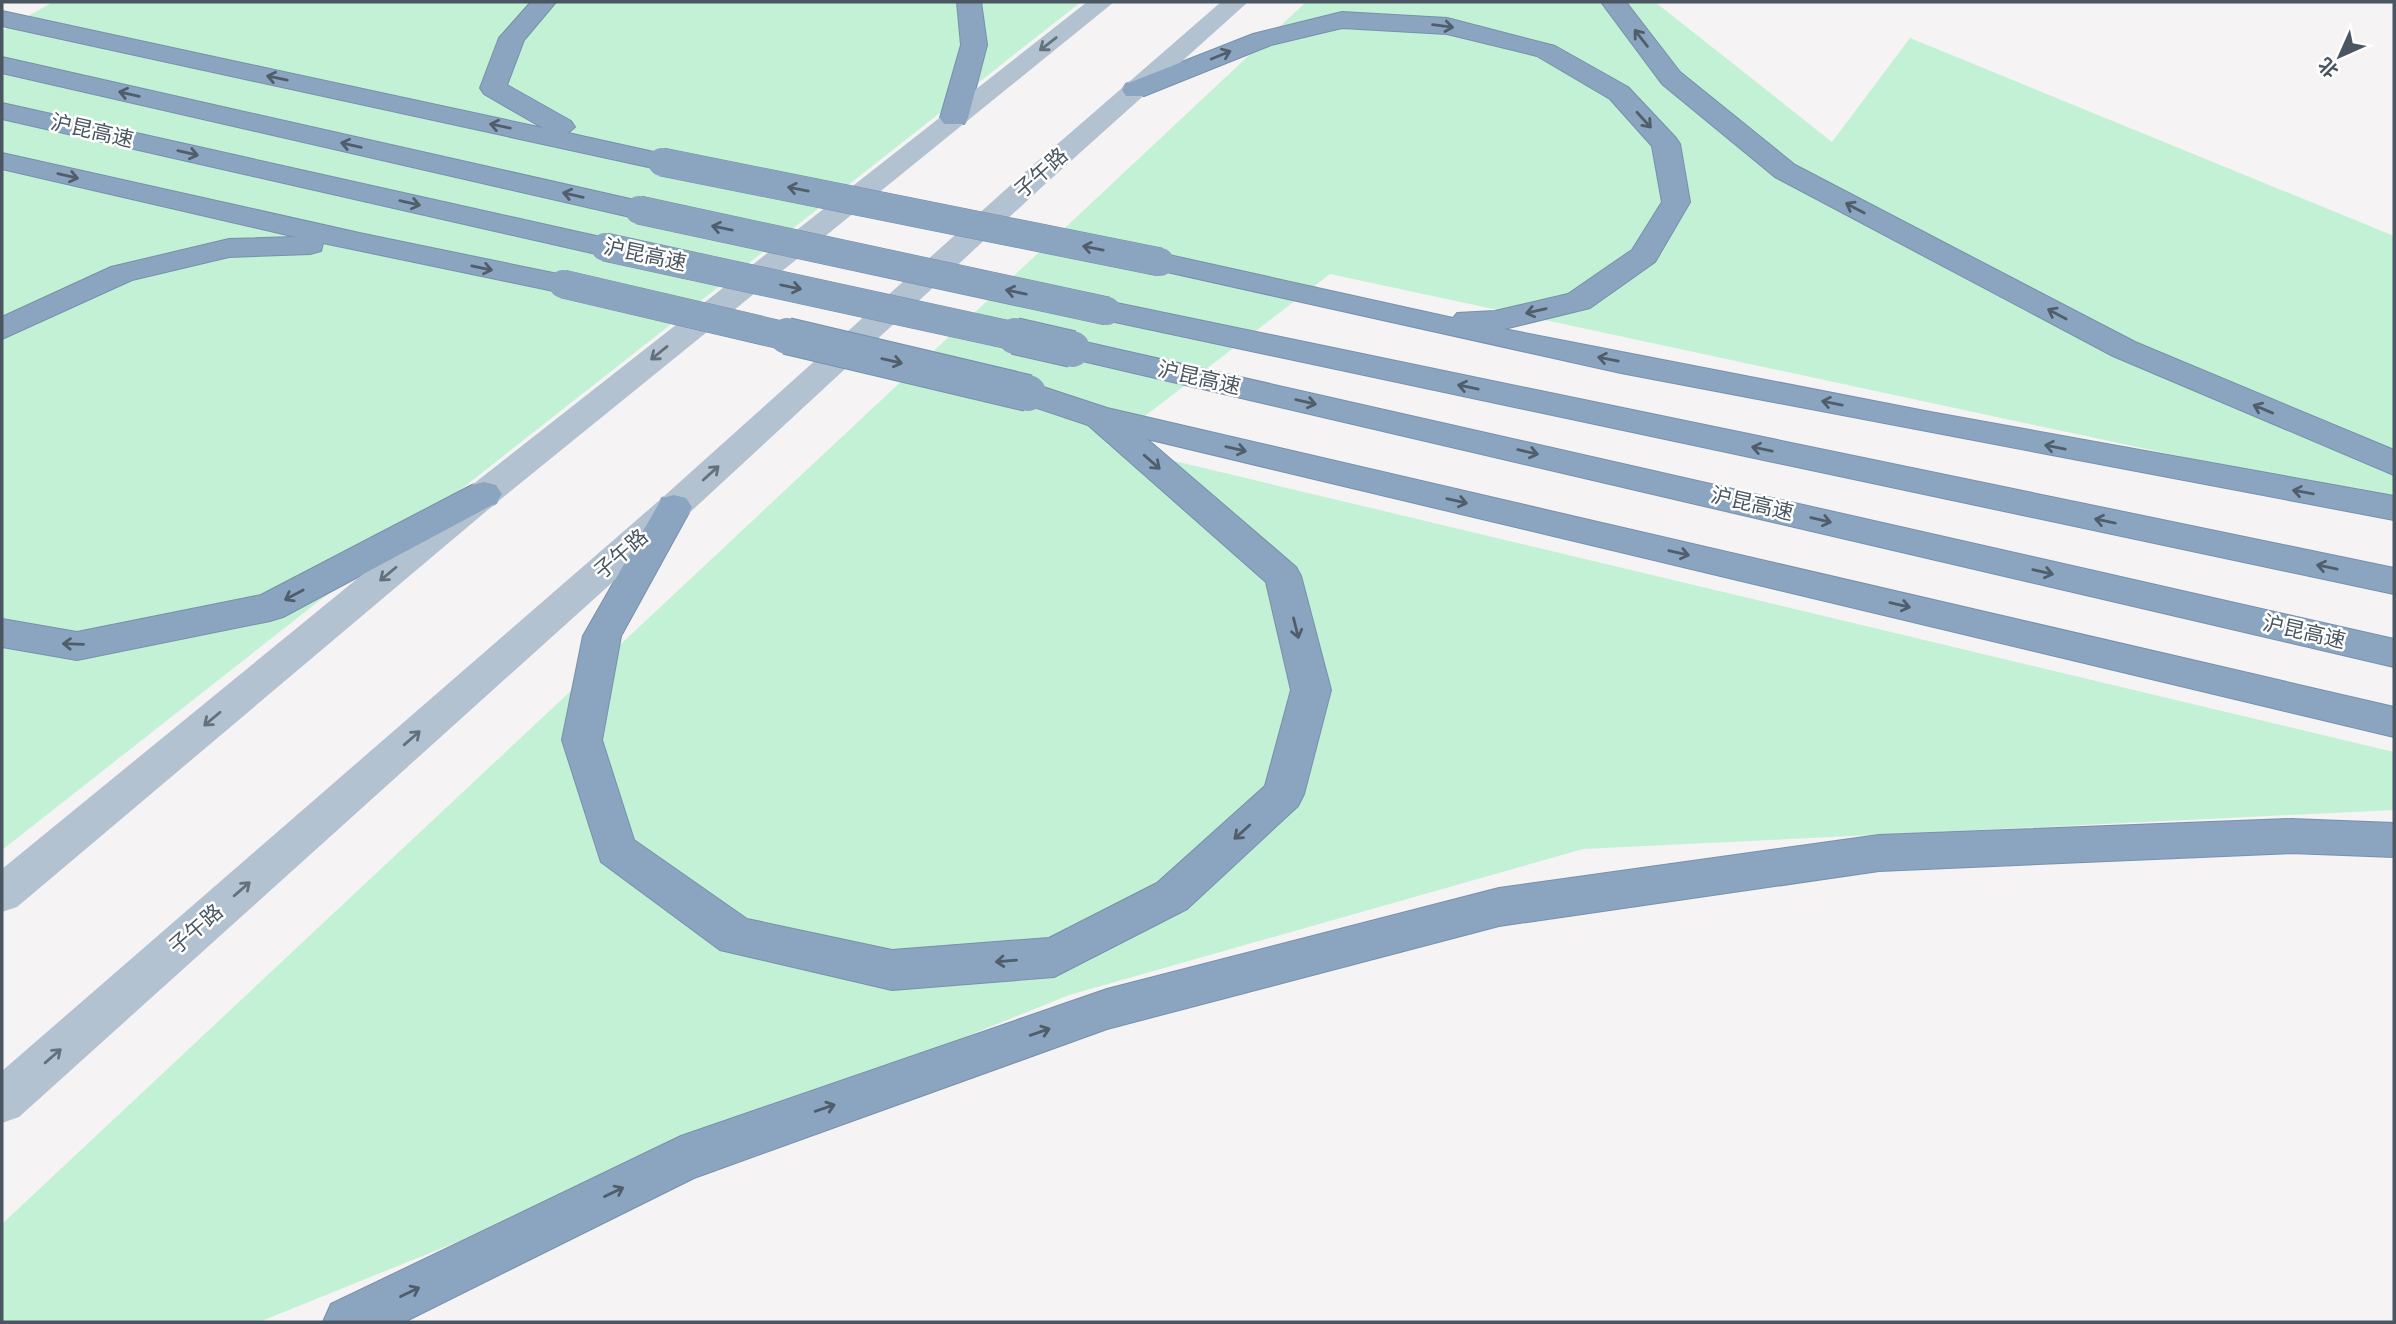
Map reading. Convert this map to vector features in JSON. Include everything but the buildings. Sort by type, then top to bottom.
[{"type":"highway","points":[[544,2],[512,38],[493,89],[553,124],[662,162]]},
{"type":"highway","points":[[954,118],[974,45],[969,2]]},
{"type":"highway","points":[[1613,2],[1671,78],[1785,171],[2124,349],[2394,463]]},
{"type":"highway","points":[[2,19],[662,162],[1160,262],[1392,317],[2097,455],[2394,508]]},
{"type":"highway","points":[[1135,90],[1262,39],[1342,20],[1447,26],[1546,51],[1619,93],[1666,144],[1676,202],[1644,256],[1579,301],[1495,321],[1392,317]]},
{"type":"highway","name":"沪昆高速","points":[[2,65],[639,210],[2394,582]]},
{"type":"highway","name":"沪昆高速","points":[[2,111],[1072,349],[2394,653]]},
{"type":"highway","points":[[2,161],[563,285],[1028,393],[1100,417],[2394,722]]},
{"type":"highway","points":[[2,329],[122,273],[229,248],[364,243]]},
{"type":"highway","points":[[674,507],[602,636],[582,740],[616,850],[736,936],[892,970],[1054,957],[1172,896],[1283,794],[1311,690],[1283,576],[1100,417]]},
{"type":"highway","points":[[2,633],[77,646],[270,607],[484,494]]},
{"type":"highway","points":[[349,1322],[681,1159],[1107,1009],[1499,907],[1879,853],[2291,836],[2394,840]]},
{"type":"main road","points":[[2,894],[484,494],[1102,2]]},
{"type":"main road","name":"子午路","points":[[2,1101],[674,507],[1236,2]]},
{"type":"green space","points":[[53,2],[1081,2],[2,850],[2,31]]},
{"type":"green space","points":[[1306,2],[1655,2],[1832,142],[1910,38],[2394,236],[2394,498],[2361,495],[1330,274],[1107,445],[2394,752],[2394,810],[1583,849],[1069,995],[259,1322],[2,1322],[2,1224]]}]
